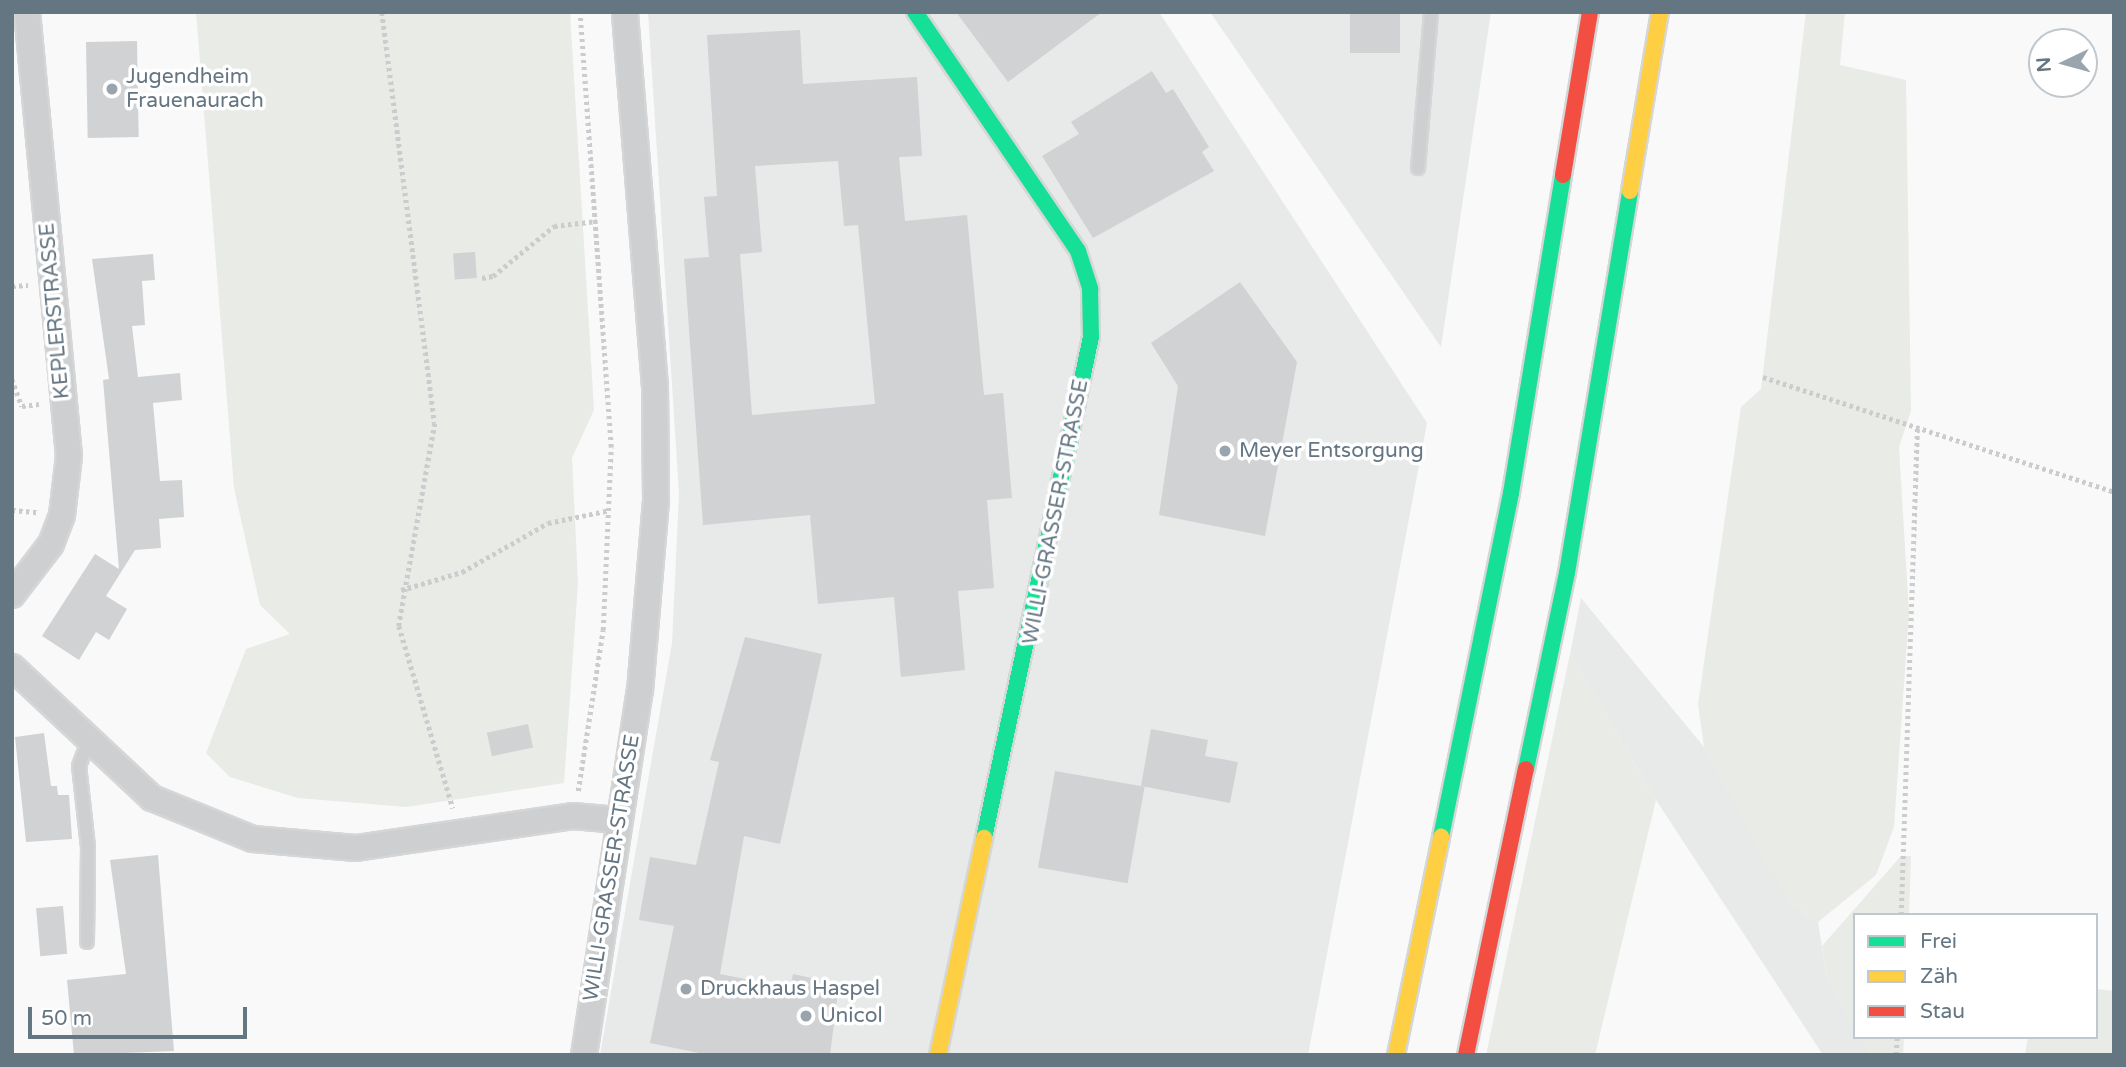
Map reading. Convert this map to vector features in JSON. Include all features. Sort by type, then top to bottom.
[{"type":"main road","name":"WILLI-GRASSER-STRASSE","points":[[915,12],[1078,251],[1090,289],[1091,337],[938,1055]]},
{"type":"main road","points":[[1396,1055],[1511,493],[1590,12]]},
{"type":"main road","points":[[1466,1055],[1567,573],[1660,12]]},
{"type":"street","name":"KEPLERSTRASSE","points":[[12,595],[36,567],[62,515],[69,456],[27,12]]},
{"type":"street","name":"WILLI-GRASSER-STRASSE","points":[[584,1055],[650,612],[656,499],[655,387],[625,12]]},
{"type":"street","points":[[12,667],[88,743],[174,811],[253,839],[356,848],[573,816],[618,820]]},
{"type":"lane","points":[[1418,168],[1431,12]]},
{"type":"lane","points":[[87,942],[88,847],[79,766],[88,743]]},
{"type":"path","points":[[382,12],[435,423],[433,460],[401,590],[399,626],[462,832]]},
{"type":"path","points":[[573,816],[603,630],[610,510],[609,350],[580,12]]},
{"type":"path","points":[[482,278],[493,276],[554,226],[597,221]]},
{"type":"path","points":[[1763,377],[2114,492]]},
{"type":"path","points":[[12,379],[22,406],[64,402]]},
{"type":"path","points":[[1901,913],[1917,427]]},
{"type":"path","points":[[401,590],[462,572],[548,523],[610,510]]},
{"type":"shaded area","points":[[196,12],[570,12],[594,410],[572,458],[578,583],[564,783],[406,807],[298,798],[230,777],[206,753],[246,649],[290,634],[260,605],[234,488]]},
{"type":"shaded area","points":[[648,12],[1159,12],[1427,423],[1308,1055],[600,1055],[672,643],[679,494]]},
{"type":"shaded area","points":[[1210,12],[1491,12],[1441,347]]},
{"type":"shaded area","points":[[1806,12],[1845,12],[1840,65],[1906,80],[1911,411],[1899,447],[1909,613],[1894,827],[1876,875],[1818,922],[1792,905],[1766,864],[1704,747],[1698,704],[1741,407],[1761,389]]},
{"type":"shaded area","points":[[1581,598],[1704,747],[1792,905],[1818,922],[1827,978],[1853,1025],[1853,1039],[1861,1039],[1870,1055],[1823,1055],[1656,800],[1570,654]]},
{"type":"shaded area","points":[[1570,654],[1656,800],[1595,1055],[1486,1055]]},
{"type":"shaded area","points":[[1901,856],[1911,856],[1909,913],[1853,913],[1853,1026],[1827,978],[1822,946]]},
{"type":"shaded area","points":[[2098,989],[2114,991],[2114,1055],[2025,1055],[2028,1039],[2098,1039]]},
{"type":"shaded area","points":[[1859,1039],[1904,1039],[1903,1055],[1870,1055]]},
{"type":"building","points":[[956,12],[1102,12],[1008,82]]},
{"type":"building","points":[[1350,12],[1400,12],[1400,53],[1350,53]]},
{"type":"building","points":[[800,30],[803,84],[917,77],[922,156],[899,157],[905,221],[967,215],[984,395],[1003,393],[1012,498],[987,500],[994,588],[958,591],[965,670],[901,677],[894,597],[818,604],[810,515],[703,525],[684,259],[709,257],[704,197],[717,196],[707,35]],"holes":[[[838,161],[844,226],[858,225],[875,404],[752,415],[740,254],[762,252],[755,166]]]},
{"type":"building","name":"Jugendheim Frauenaurach","points":[[137,41],[139,137],[88,138],[86,42]]},
{"type":"building","points":[[1152,71],[1166,93],[1173,89],[1209,147],[1202,152],[1214,171],[1093,238],[1042,156],[1079,134],[1071,122]]},
{"type":"building","points":[[475,252],[477,278],[455,279],[453,254]]},
{"type":"building","points":[[153,254],[155,280],[142,281],[145,325],[132,326],[138,377],[180,373],[182,400],[153,403],[160,481],[182,480],[184,517],[159,519],[161,548],[135,550],[106,596],[127,609],[109,640],[96,632],[79,660],[42,636],[95,554],[119,569],[103,380],[109,379],[92,259]]},
{"type":"building","name":"Meyer Entsorgung","points":[[1240,282],[1297,362],[1265,536],[1159,515],[1178,386],[1151,343]]},
{"type":"building","points":[[745,637],[822,654],[780,844],[744,836],[720,974],[790,988],[793,974],[839,984],[830,1055],[709,1055],[650,1043],[674,926],[639,920],[650,857],[696,865],[719,762],[710,760]]},
{"type":"building","points":[[528,724],[533,747],[492,756],[487,733]]},
{"type":"building","points":[[1151,729],[1208,740],[1205,756],[1238,762],[1230,803],[1141,786]]},
{"type":"building","points":[[44,733],[51,786],[57,786],[58,795],[69,795],[72,839],[26,842],[15,737]]},
{"type":"building","points":[[1055,771],[1145,787],[1128,883],[1038,868]]},
{"type":"building","points":[[158,855],[174,1051],[74,1055],[67,980],[126,974],[110,860]]},
{"type":"building","points":[[63,906],[67,954],[40,956],[36,908]]},
{"type":"traffic: fast","points":[[915,12],[1078,251],[1090,289],[1091,337],[984,838]]},
{"type":"traffic: fast","points":[[1441,837],[1511,493],[1563,175]]},
{"type":"traffic: fast","points":[[1526,769],[1567,573],[1630,191]]},
{"type":"traffic: slow","points":[[1630,191],[1660,12]]},
{"type":"traffic: slow","points":[[1396,1055],[1441,837]]},
{"type":"traffic: slow","points":[[938,1055],[984,838]]},
{"type":"traffic: jam","points":[[1563,175],[1590,12]]},
{"type":"traffic: jam","points":[[1466,1055],[1526,769]]},
{"type":"place","name":"Jugendheim Frauenaurach","points":[[112,89]]},
{"type":"place","name":"Meyer Entsorgung","points":[[1225,451]]},
{"type":"place","name":"Druckhaus Haspel","points":[[686,989]]},
{"type":"place","name":"Unicol","points":[[806,1016]]}]
